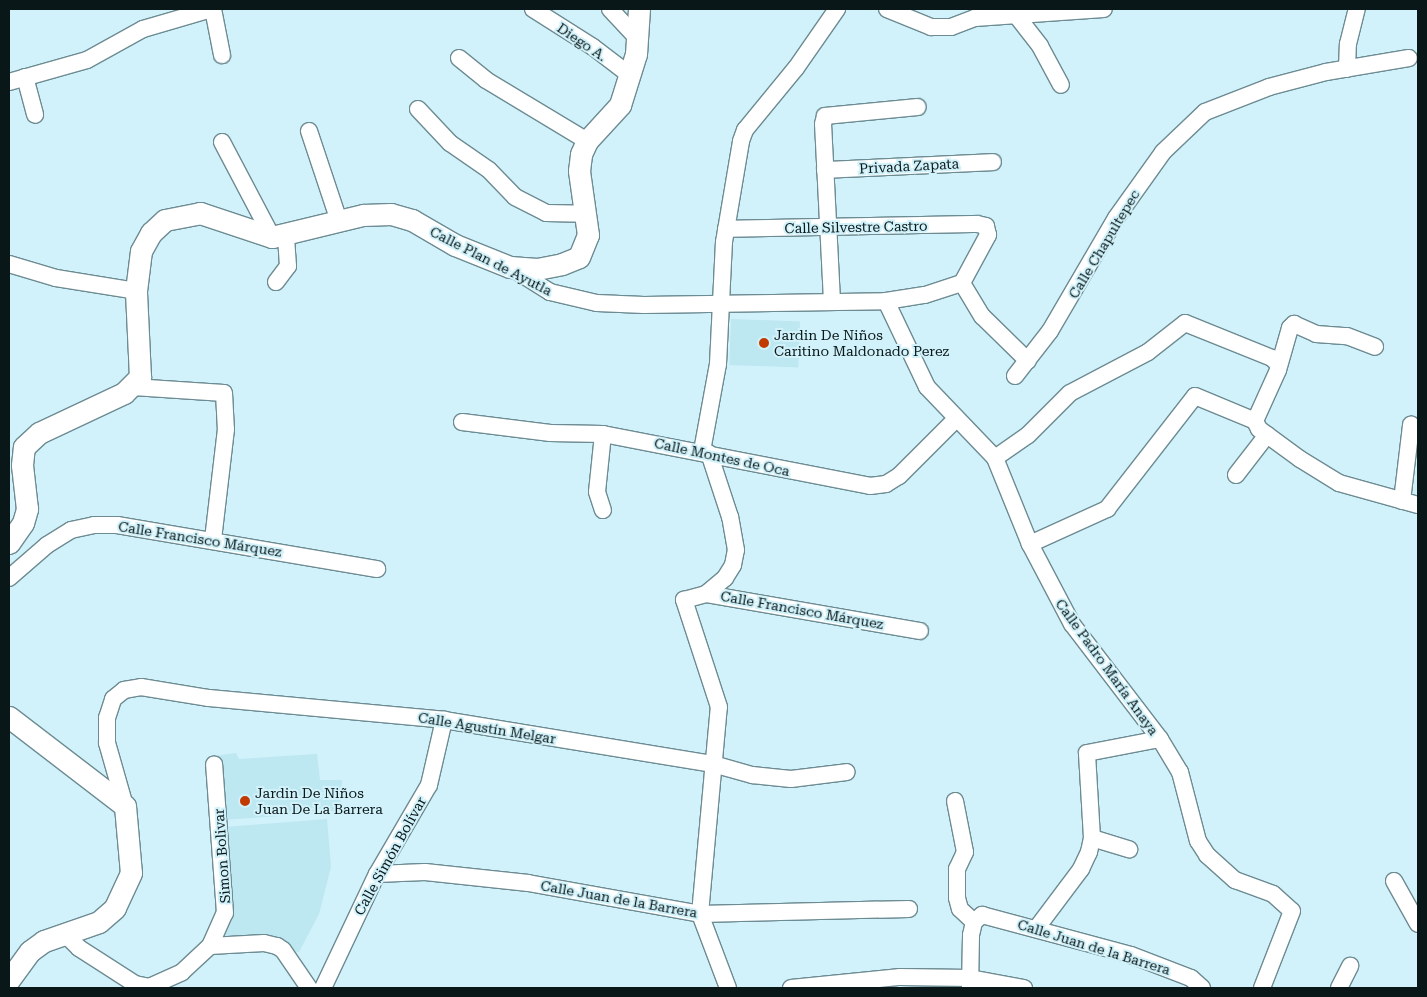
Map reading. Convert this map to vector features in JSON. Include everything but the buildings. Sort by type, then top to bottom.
[{"type":"street","points":[[9,82],[87,60],[122,38],[213,9],[222,55]]},
{"type":"street","name":"Diego A.","points":[[532,9],[593,47],[631,76]]},
{"type":"street","points":[[610,9],[636,37]]},
{"type":"street","points":[[510,267],[537,269],[562,264],[579,257],[588,235],[579,171],[587,141],[620,105],[631,76],[639,9]]},
{"type":"street","points":[[706,594],[725,578],[733,565],[736,550],[730,517],[705,452],[718,364],[726,229],[740,141],[745,130],[837,9]]},
{"type":"street","points":[[887,9],[931,27],[951,27],[992,13],[1016,14],[1104,9]]},
{"type":"street","points":[[1347,68],[1348,44],[1357,9]]},
{"type":"street","points":[[1016,14],[1040,46],[1061,85]]},
{"type":"street","points":[[459,58],[486,80],[587,141]]},
{"type":"street","name":"Calle Chapultepec","points":[[1015,376],[1028,361],[1072,298],[1116,218],[1162,152],[1205,112],[1269,87],[1347,68],[1409,58]]},
{"type":"street","points":[[25,77],[35,115]]},
{"type":"street","points":[[832,302],[823,124],[826,116],[918,107]]},
{"type":"street","points":[[418,109],[450,143],[489,170],[515,196],[546,212],[585,214]]},
{"type":"street","points":[[309,131],[339,221]]},
{"type":"street","points":[[222,142],[279,236],[288,266],[276,282]]},
{"type":"street","name":"Privada Zapata","points":[[825,170],[993,162]]},
{"type":"street","points":[[133,387],[142,366],[136,291],[141,251],[151,233],[165,220],[200,213],[279,236]]},
{"type":"street","name":"Calle Plan de Ayutla","points":[[279,236],[363,215],[391,214],[412,220],[455,245],[510,267],[550,292],[573,299],[644,305],[886,301],[925,295],[962,283]]},
{"type":"street","name":"Calle Silvestre Castro","points":[[726,229],[986,226],[988,236],[962,283]]},
{"type":"street","points":[[9,264],[56,278],[136,291]]},
{"type":"street","points":[[962,283],[982,316],[1028,361]]},
{"type":"street","name":"Calle Padro María Anaya","points":[[886,301],[928,387],[994,458],[1030,544],[1072,624],[1160,739],[1180,772],[1198,841],[1207,855],[1236,880],[1273,894],[1292,911],[1262,988]]},
{"type":"street","points":[[994,458],[1028,435],[1070,393],[1148,352],[1184,323],[1272,358],[1277,364]]},
{"type":"street","points":[[1256,421],[1278,370],[1277,364],[1290,328],[1294,324],[1316,334],[1347,336],[1375,347]]},
{"type":"street","points":[[9,543],[23,524],[27,509],[22,465],[24,447],[39,433],[133,387],[224,393],[226,429],[213,540]]},
{"type":"street","points":[[1030,544],[1107,509],[1195,396],[1256,421],[1267,435],[1339,483],[1418,505]]},
{"type":"street","name":"Calle Montes de Oca","points":[[462,422],[550,433],[603,434],[705,452],[870,486],[886,484],[899,476],[956,418]]},
{"type":"street","points":[[1402,501],[1411,425]]},
{"type":"street","points":[[603,434],[597,492],[604,510]]},
{"type":"street","points":[[1236,475],[1267,435]]},
{"type":"street","name":"Calle Francisco Márquez","points":[[9,578],[47,545],[71,530],[94,525],[117,525],[377,569]]},
{"type":"street","name":"Calle Francisco Márquez","points":[[713,764],[719,707],[684,600],[706,594],[920,631]]},
{"type":"street","name":"Calle Agustín Melgar","points":[[125,806],[107,735],[107,718],[113,699],[124,690],[141,687],[209,698],[444,720],[713,764],[735,773],[791,778],[847,772]]},
{"type":"street","points":[[9,717],[125,806],[131,850],[131,873],[126,890],[115,908],[99,922],[65,934],[30,951],[9,980]]},
{"type":"street","name":"Calle Simón Bolívar","points":[[323,988],[377,874],[429,785],[444,720]]},
{"type":"street","points":[[1036,929],[1081,869],[1092,838],[1087,753],[1160,739]]},
{"type":"street","name":"Simon Bolivar","points":[[210,946],[225,914],[214,764]]},
{"type":"street","points":[[713,764],[700,914],[728,988]]},
{"type":"street","points":[[955,801],[965,852],[957,869],[957,898],[960,909],[978,918],[970,983]]},
{"type":"street","points":[[1092,838],[1129,849]]},
{"type":"street","name":"Calle Juan de la Barrera","points":[[377,874],[425,872],[528,883],[700,914],[890,911],[909,909]]},
{"type":"street","points":[[1394,881],[1418,924]]},
{"type":"street","name":"Calle Juan de la Barrera","points":[[978,918],[1036,929],[1140,958],[1191,978],[1202,988]]},
{"type":"street","points":[[65,934],[79,948],[135,984],[154,987],[182,972],[210,946],[264,943],[277,946],[283,950],[309,988]]},
{"type":"street","points":[[1339,988],[1350,966]]},
{"type":"street","points":[[791,988],[900,977],[1024,988]]},
{"type":"shaded area","name":"Jardin De Niños Caritino Maldonado Perez","points":[[731,319],[800,321],[798,367],[729,365]]},
{"type":"shaded area","points":[[236,753],[239,759],[317,754],[320,780],[342,780],[340,812],[221,820],[214,756]]},
{"type":"shaded area","points":[[327,819],[331,867],[319,914],[299,952],[217,943],[224,827]]},
{"type":"place","name":"Jardin De Niños Caritino Maldonado Perez","points":[[764,343]]},
{"type":"place","name":"Jardin De Niños Juan De La Barrera","points":[[245,801]]}]
